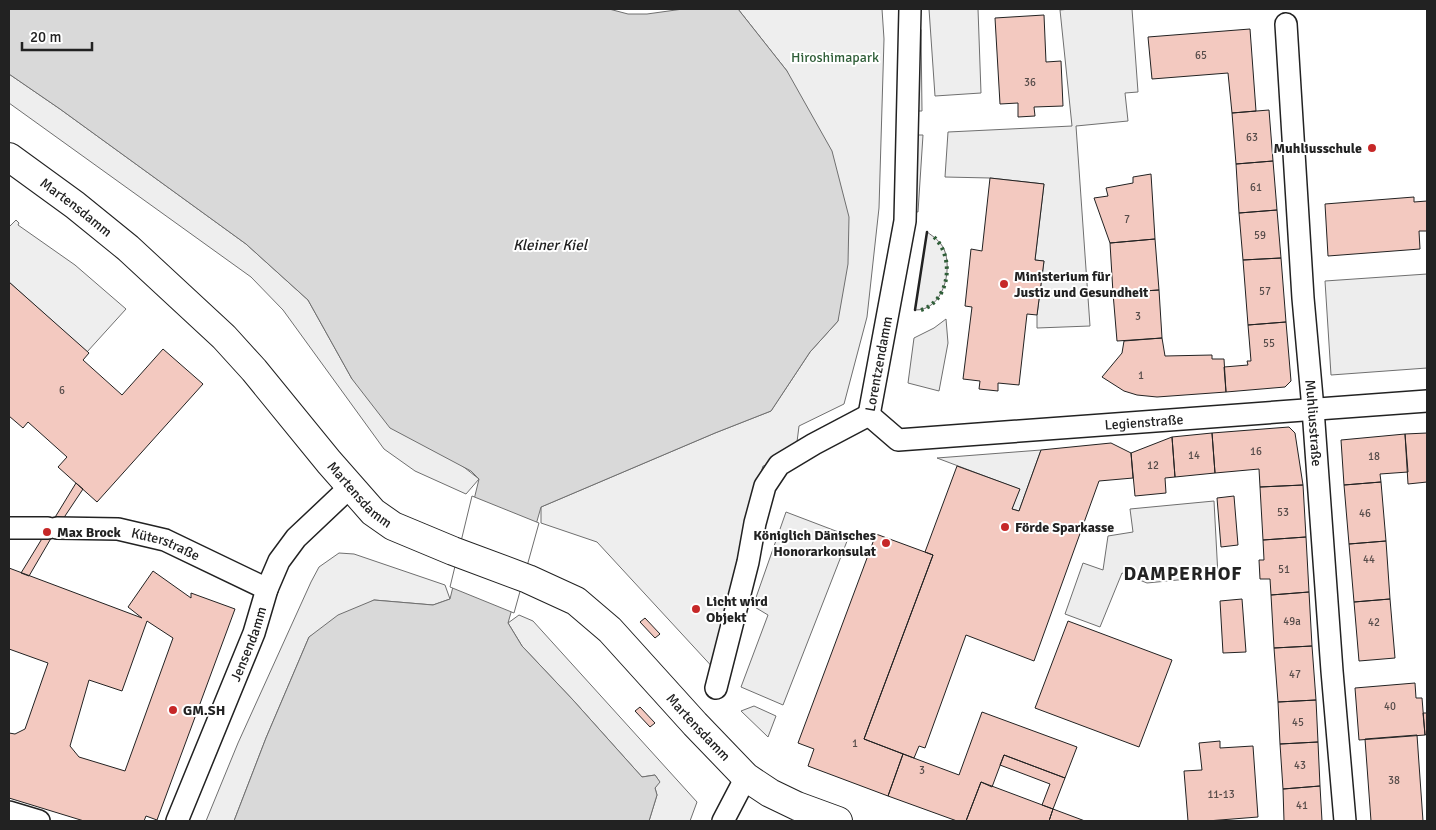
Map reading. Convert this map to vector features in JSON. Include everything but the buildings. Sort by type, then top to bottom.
[{"type":"street","name":"Lorentzendamm","points":[[716,688],[765,486],[779,465],[869,415],[905,221],[910,9]]},
{"type":"street","name":"Muhliusstraße","points":[[1286,24],[1303,298],[1345,821]]},
{"type":"street","name":"Martensdamm","points":[[9,157],[75,205],[128,248],[224,337],[373,512],[393,526],[576,600],[610,630],[746,777],[770,793],[797,806],[838,821]]},
{"type":"street","name":"Legienstraße","points":[[869,415],[898,440],[1427,401]]},
{"type":"street","name":"Jensendamm","points":[[177,821],[254,633],[267,589],[279,561],[296,538],[350,487]]},
{"type":"street","name":"Küterstraße","points":[[9,528],[118,529],[165,540],[267,589]]},
{"type":"street","points":[[723,821],[746,777]]},
{"type":"street","points":[[9,812],[39,821]]},
{"type":"green space","name":"Hiroshimapark","points":[[738,9],[882,9],[884,39],[879,208],[867,317],[844,404],[799,426],[795,458],[763,466],[746,520],[717,672],[597,542],[541,523],[541,507],[771,411],[810,352],[838,321],[787,71]]},
{"type":"green space","points":[[929,9],[978,9],[981,93],[935,96]]},
{"type":"green space","points":[[9,74],[246,244],[308,300],[352,379],[479,479],[466,494],[415,471],[384,449],[283,310],[251,277],[9,103]]},
{"type":"green space","points":[[16,220],[19,223],[18,225],[75,265],[126,309],[87,352],[9,282],[9,227]]},
{"type":"green space","points":[[927,232],[939,241],[944,249],[947,268],[946,278],[939,297],[933,304],[925,309],[915,310]]},
{"type":"green space","points":[[1041,450],[1019,511],[1012,509],[1019,489],[937,458]]},
{"type":"green space","points":[[339,553],[354,554],[445,585],[450,599],[433,605],[374,600],[309,637],[266,738],[234,821],[206,821],[238,743],[311,582],[319,567]]},
{"type":"green space","points":[[519,615],[533,621],[697,802],[690,821],[649,821],[657,795],[655,788],[659,781],[655,775],[642,777],[522,646],[508,623]]},
{"type":"green space","points":[[754,706],[776,716],[768,737],[741,711]]},
{"type":"shaded area","points":[[1132,9],[1138,92],[1125,93],[1128,121],[1076,126],[1090,326],[1037,328],[1044,261],[1035,260],[1044,184],[990,178],[945,177],[948,132],[1072,126],[1060,10]]},
{"type":"shaded area","points":[[913,13],[921,30],[922,111],[916,111]]},
{"type":"shaded area","points":[[915,135],[923,135],[918,212],[911,211]]},
{"type":"shaded area","points":[[1427,274],[1427,368],[1331,375],[1325,281]]},
{"type":"shaded area","points":[[946,319],[948,343],[939,391],[908,383],[914,338],[934,328]]},
{"type":"shaded area","points":[[1214,501],[1218,576],[1147,583],[1122,573],[1100,627],[1065,614],[1083,563],[1103,570],[1108,536],[1133,532],[1130,509]]},
{"type":"shaded area","points":[[786,512],[849,536],[783,705],[741,687],[768,615],[753,606]]},
{"type":"water","name":"Kleiner Kiel","points":[[9,9],[738,9],[787,71],[832,151],[849,217],[848,264],[838,321],[810,352],[771,411],[541,507],[508,623],[522,646],[642,777],[655,775],[660,782],[655,788],[657,795],[649,821],[234,821],[266,738],[309,637],[338,615],[374,600],[433,605],[450,599],[479,479],[471,471],[390,428],[352,379],[308,300],[246,244],[9,74]]},
{"type":"pier","points":[[609,9],[683,9],[647,14],[628,14]]},
{"type":"pier","points":[[472,496],[539,523],[514,613],[450,587]]},
{"type":"hedge","points":[[921,310],[931,305],[938,298],[946,278],[945,256],[941,246],[934,237]]},
{"type":"wall","points":[[915,310],[927,232]]},
{"type":"place","name":"Muhliusschule","points":[[1372,148]]},
{"type":"place","name":"Ministerium für Justiz und Gesundheit","points":[[1004,284]]},
{"type":"place","name":"Förde Sparkasse","points":[[1005,527]]},
{"type":"place","name":"Max Brock","points":[[47,532]]},
{"type":"place","name":"Königlich Dänisches Honorarkonsulat","points":[[886,543]]},
{"type":"place","name":"Licht wird Objekt","points":[[696,609]]},
{"type":"place","name":"GM.SH","points":[[173,710]]},
{"type":"district","name":"DAMPERHOF","points":[[1183,574]]}]
